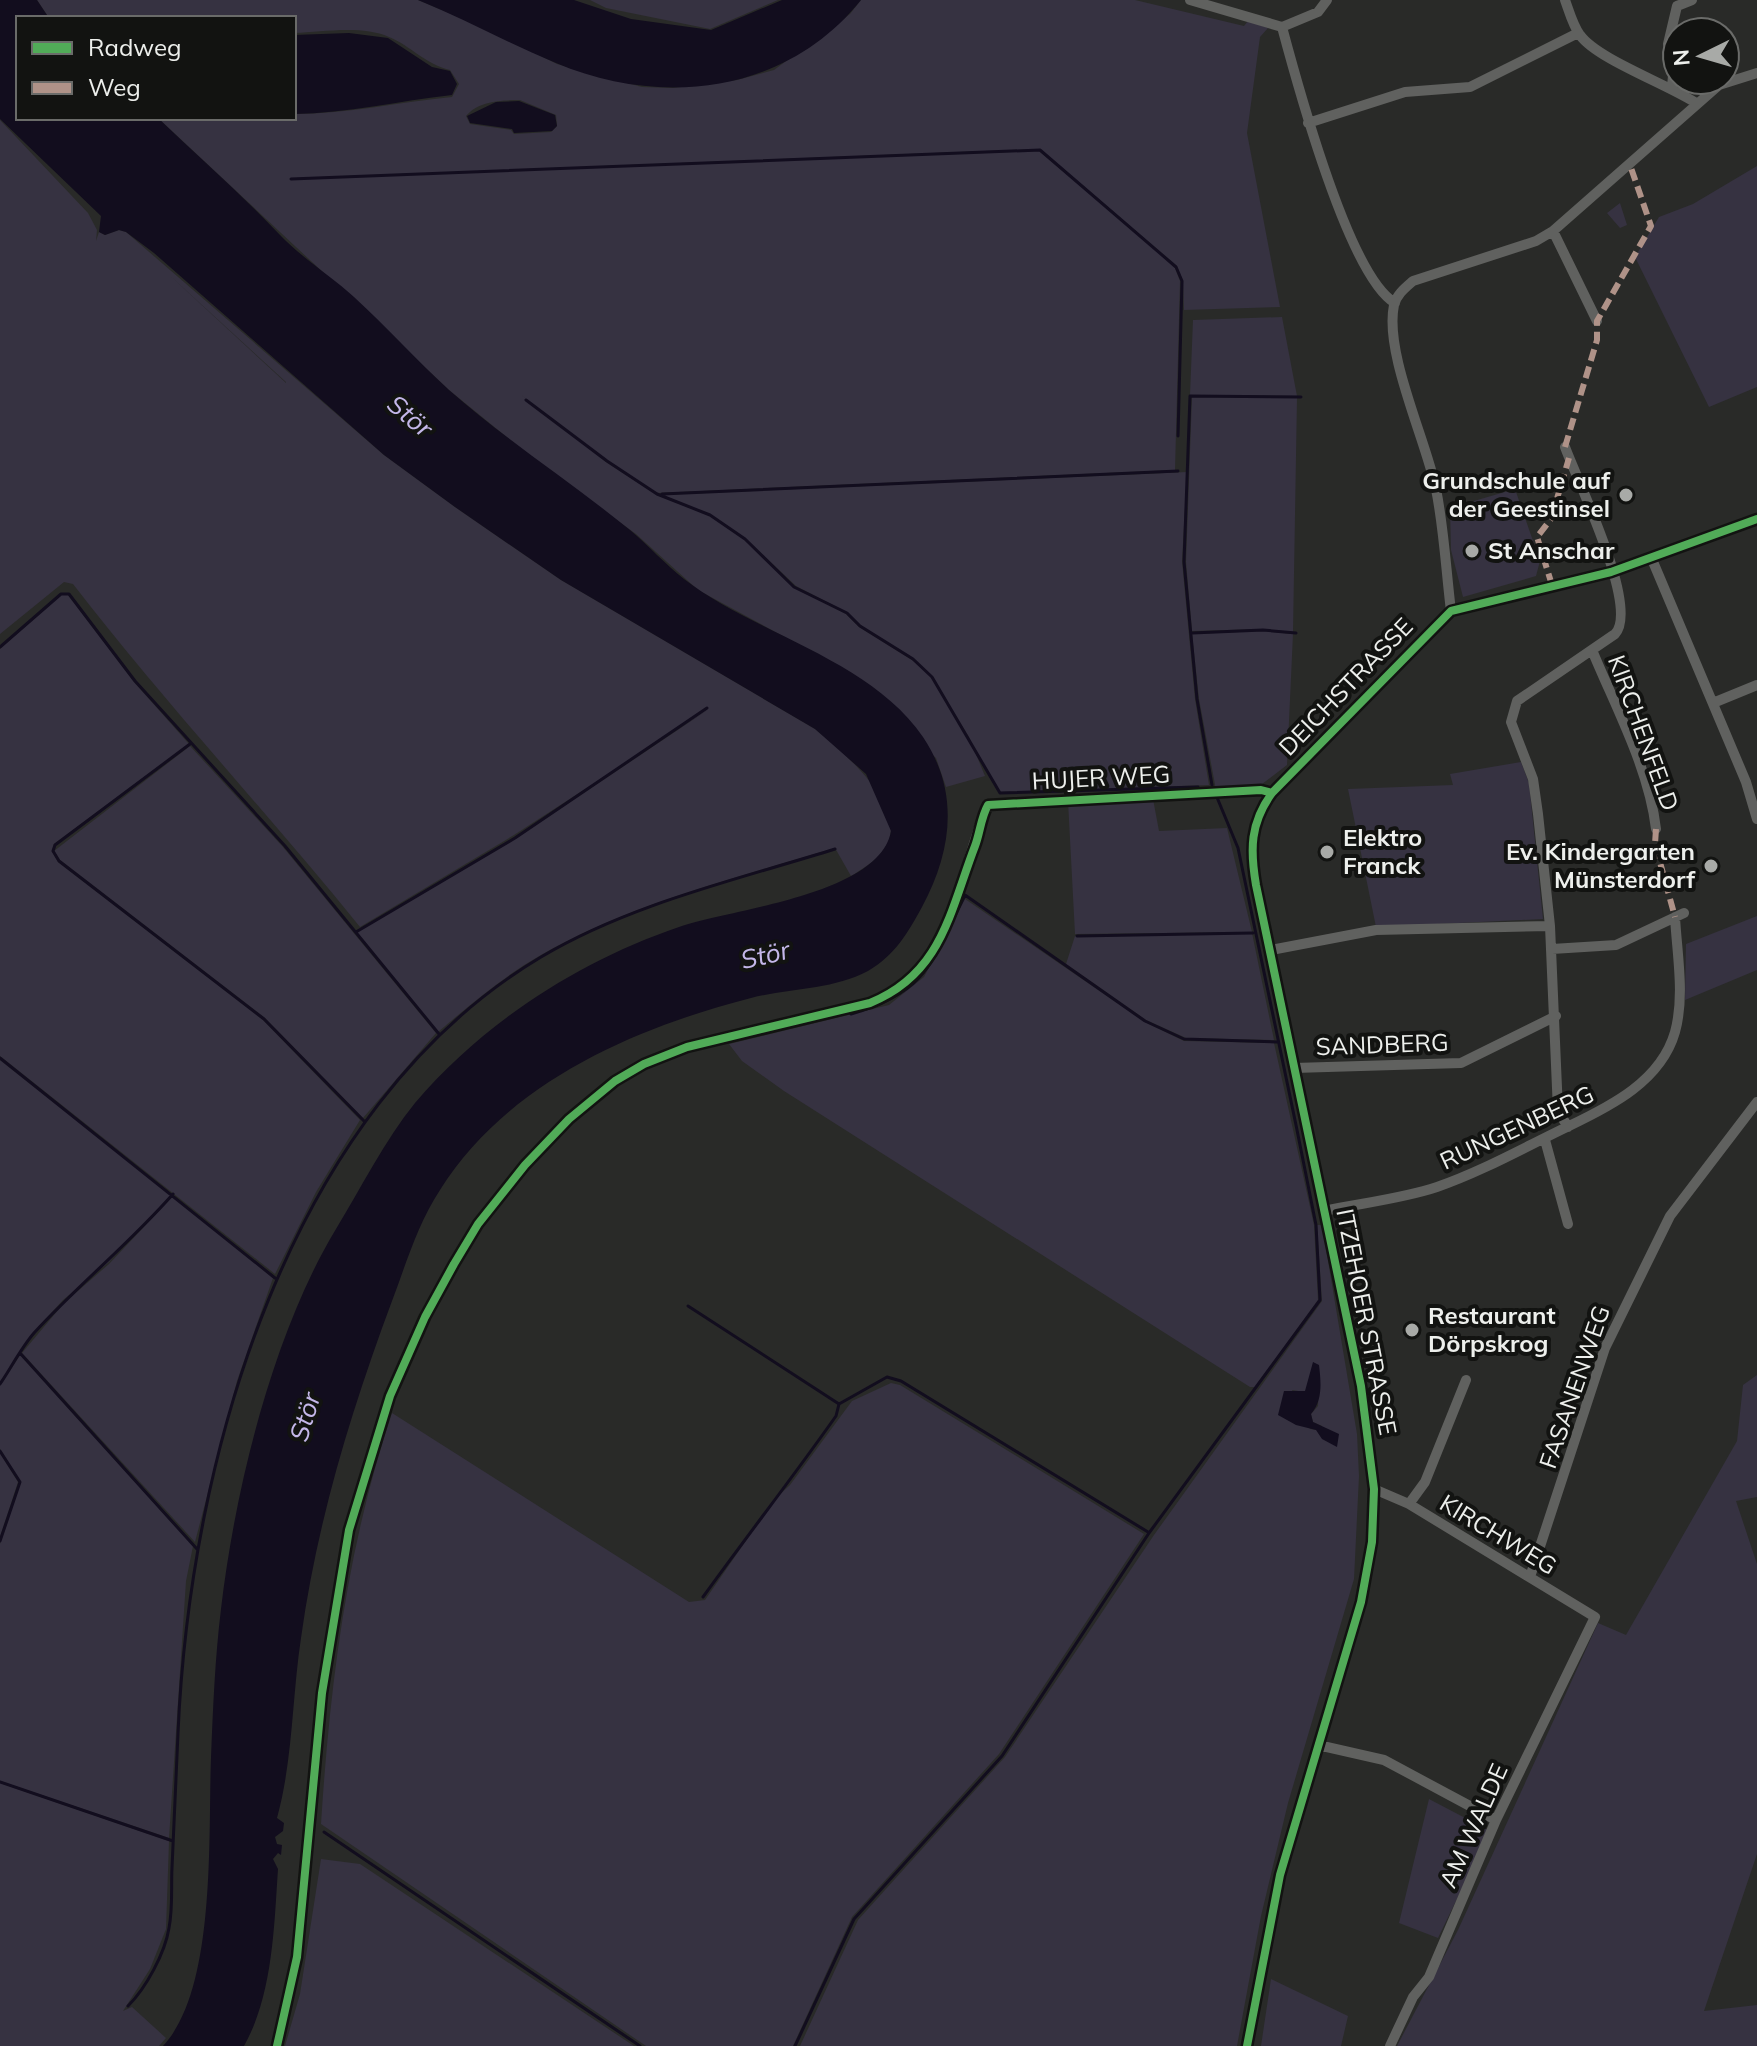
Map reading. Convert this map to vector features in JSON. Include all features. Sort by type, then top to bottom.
[{"type":"street","points":[[1190,0],[1282,27],[1318,12],[1327,0]]},
{"type":"street","points":[[1565,0],[1578,33],[1594,48],[1661,82]]},
{"type":"street","points":[[1675,16],[1677,6],[1692,0]]},
{"type":"street","points":[[1282,27],[1308,123],[1338,205],[1375,287],[1395,303]]},
{"type":"street","points":[[1308,123],[1405,92],[1470,87],[1578,33]]},
{"type":"street","points":[[1757,73],[1719,85],[1553,231],[1536,241],[1413,281],[1395,303],[1400,361],[1436,487],[1451,611],[1611,572],[1757,519]]},
{"type":"street","points":[[1686,96],[1696,103]]},
{"type":"street","points":[[1553,231],[1597,321]]},
{"type":"street","points":[[1565,447],[1622,606],[1620,627],[1517,701],[1511,722],[1533,779],[1552,949],[1558,1111],[1568,1127]]},
{"type":"street","points":[[1651,557],[1713,703],[1757,819]]},
{"type":"street","name":"DEICHSTRASSE","points":[[1272,793],[1451,611]]},
{"type":"street","name":"KIRCHENFELD","points":[[1592,650],[1631,744],[1654,811],[1656,829]]},
{"type":"street","points":[[1713,703],[1757,685]]},
{"type":"street","name":"HUJER WEG","points":[[969,859],[984,812],[992,804],[1261,790],[1272,793]]},
{"type":"street","name":"ITZEHOER STRASSE","points":[[1247,2046],[1280,1875],[1361,1602],[1372,1542],[1374,1489],[1361,1386],[1256,885],[1252,842],[1254,823],[1272,793]]},
{"type":"street","name":"RUNGENBERG","points":[[1324,1211],[1435,1188],[1545,1140],[1601,1113],[1637,1087],[1656,1066],[1674,1034],[1679,992],[1680,915],[1616,945],[1552,949]]},
{"type":"street","points":[[1271,950],[1361,931],[1550,926]]},
{"type":"street","name":"SANDBERG","points":[[1294,1068],[1461,1063],[1556,1016]]},
{"type":"street","name":"FASANENWEG","points":[[1530,1577],[1605,1348],[1620,1315],[1670,1216],[1757,1102]]},
{"type":"street","points":[[1545,1140],[1568,1224]]},
{"type":"street","points":[[1409,1504],[1425,1482],[1466,1380]]},
{"type":"street","name":"KIRCHWEG","points":[[1374,1489],[1409,1504],[1595,1617],[1593,1621]]},
{"type":"street","name":"AM WALDE","points":[[1390,2046],[1413,1997],[1429,1977],[1496,1820],[1593,1621]]},
{"type":"street","points":[[1318,1745],[1384,1760],[1496,1820]]},
{"type":"shaded area","points":[[37,0],[418,0],[483,27],[557,64],[642,87],[673,88],[737,80],[774,70],[850,14],[861,0],[1135,0],[1244,26],[1248,21],[1268,28],[1260,37],[1247,133],[1280,307],[1184,310],[1183,281],[1177,266],[1040,149],[296,178],[1039,151],[1162,255],[1175,268],[1180,281],[1175,470],[657,493],[607,461],[520,394],[606,462],[657,495],[710,516],[745,540],[794,587],[846,614],[859,627],[912,660],[932,677],[969,737],[985,776],[946,787],[936,758],[829,661],[698,590],[636,534],[542,466],[449,390],[160,120],[296,120],[296,114],[452,97],[459,84],[450,70],[433,64],[397,41],[378,33],[342,30],[296,33],[296,16],[48,16]],"holes":[[[520,100],[556,115],[557,126],[551,132],[514,134],[511,130],[470,124],[466,116],[484,104]]]},
{"type":"shaded area","points":[[590,0],[778,0],[710,29],[606,8]]},
{"type":"shaded area","points":[[0,120],[88,213],[97,230],[96,241],[99,232],[105,235],[119,230],[126,232],[384,455],[455,507],[561,580],[815,729],[854,764],[879,795],[891,827],[888,843],[877,858],[851,876],[835,848],[685,893],[611,921],[527,963],[438,1032],[357,932],[515,839],[709,709],[514,835],[360,927],[73,584],[64,582],[0,634]],"holes":[[[166,272],[286,382],[286,383]]]},
{"type":"shaded area","points":[[1757,166],[1757,387],[1709,407],[1635,257],[1659,217],[1693,204]]},
{"type":"shaded area","points":[[1620,203],[1627,225],[1620,228],[1607,213]]},
{"type":"shaded area","points":[[1282,317],[1297,396],[1190,395],[1193,320]]},
{"type":"shaded area","points":[[1192,397],[1297,398],[1293,632],[1263,629],[1192,631],[1186,562]]},
{"type":"shaded area","points":[[1187,472],[1182,561],[1195,699],[1209,785],[1000,792],[933,677],[913,659],[861,626],[848,613],[796,586],[746,539],[711,515],[660,495]]},
{"type":"shaded area","points":[[1515,489],[1540,561],[1536,576],[1463,597],[1451,550],[1450,508]]},
{"type":"shaded area","points":[[61,595],[68,595],[134,682],[189,744],[54,844],[52,851],[58,862],[263,1020],[360,1120],[316,1192],[275,1274],[0,1056],[0,649]]},
{"type":"shaded area","points":[[1263,631],[1293,634],[1287,765],[1258,787],[1216,790],[1199,699],[1192,634]]},
{"type":"shaded area","points":[[190,746],[283,847],[436,1033],[363,1118],[265,1018],[60,860],[54,851]]},
{"type":"shaded area","points":[[1521,762],[1529,783],[1543,919],[1376,927],[1348,789],[1453,785],[1450,774]]},
{"type":"shaded area","points":[[1153,799],[1159,831],[1227,828],[1252,932],[1075,934],[1068,801]]},
{"type":"shaded area","points":[[965,899],[1145,1022],[1184,1041],[1274,1043],[1314,1225],[1318,1300],[1255,1387],[1250,1387],[784,1091],[742,1061],[729,1044],[889,1005],[924,977]]},
{"type":"shaded area","points":[[1757,916],[1757,970],[1685,1000],[1686,944]]},
{"type":"shaded area","points":[[1252,933],[1274,1040],[1186,1038],[1146,1020],[1066,964],[1075,936]]},
{"type":"shaded area","points":[[0,1060],[171,1195],[109,1262],[63,1300],[31,1335],[0,1383]]},
{"type":"shaded area","points":[[173,1196],[273,1278],[237,1381],[195,1542],[22,1353],[64,1303],[109,1264]]},
{"type":"shaded area","points":[[1317,1225],[1322,1225],[1357,1434],[1359,1476],[1354,1579],[1288,1803],[1261,1916],[1237,2046],[800,2046],[858,1920],[1005,1757],[1154,1535],[1322,1301]],"holes":[[[1319,1365],[1318,1406],[1311,1414],[1313,1422],[1322,1426],[1317,1430],[1310,1429],[1292,1390],[1305,1392]]]},
{"type":"shaded area","points":[[20,1355],[193,1546],[186,1581],[169,1838],[0,1781],[0,1544],[21,1482],[0,1449],[0,1386]]},
{"type":"shaded area","points":[[1757,1375],[1757,1497],[1736,1501],[1757,1564],[1757,1854],[1704,2011],[1757,2005],[1757,2046],[1397,2046],[1458,1930],[1598,1623],[1626,1635],[1737,1441],[1743,1385]]},
{"type":"shaded area","points":[[891,1383],[900,1385],[1144,1534],[999,1754],[852,1917],[793,2046],[646,2046],[321,1824],[343,1616],[363,1514],[392,1413],[689,1602],[705,1600],[774,1500],[790,1485],[852,1401]]},
{"type":"shaded area","points":[[0,1453],[18,1482],[0,1537]]},
{"type":"shaded area","points":[[0,1783],[169,1841],[166,1929],[150,1969],[123,2011],[132,2007],[166,2038],[159,2046],[0,2046]]},
{"type":"shaded area","points":[[1429,1799],[1490,1831],[1438,1938],[1399,1923]]},
{"type":"shaded area","points":[[321,1859],[360,1864],[634,2046],[285,2046],[300,1994]]},
{"type":"shaded area","points":[[1271,1979],[1348,2016],[1341,2046],[1261,2046]]},
{"type":"water","name":"Stör","points":[[0,0],[37,0],[48,16],[16,16],[16,120],[160,120],[289,243],[345,289],[449,390],[493,427],[630,530],[684,579],[744,616],[843,667],[900,710],[923,737],[935,758],[947,800],[945,843],[932,886],[906,935],[877,965],[840,982],[751,998],[707,1010],[619,1044],[577,1065],[537,1090],[500,1119],[468,1152],[432,1203],[413,1244],[363,1384],[337,1467],[316,1552],[301,1638],[286,1774],[277,1818],[284,1823],[283,1831],[275,1837],[277,1844],[282,1845],[281,1855],[278,1853],[273,1859],[278,1869],[270,1960],[261,2005],[244,2046],[163,2046],[180,2020],[193,1988],[201,1950],[209,1867],[217,1646],[236,1514],[260,1413],[293,1315],[314,1270],[404,1117],[442,1074],[502,1021],[570,976],[642,941],[679,927],[766,906],[833,885],[861,870],[881,853],[891,831],[866,774],[815,729],[561,580],[384,455],[154,253],[126,232],[119,230],[105,235],[99,232],[101,216],[0,119]]},
{"type":"water","points":[[418,0],[574,0],[631,19],[711,30],[782,0],[861,0],[831,31],[797,55],[760,73],[720,83],[680,87],[638,85],[597,77],[539,56]]},
{"type":"water","points":[[349,33],[388,38],[432,67],[450,71],[457,84],[452,95],[296,114],[296,35]]},
{"type":"water","points":[[519,101],[555,115],[557,126],[552,131],[514,133],[512,129],[470,123],[467,116],[496,102]]},
{"type":"water","points":[[1313,1362],[1319,1365],[1321,1384],[1318,1403],[1311,1414],[1313,1422],[1339,1434],[1337,1447],[1322,1439],[1316,1430],[1296,1425],[1278,1415],[1284,1391],[1305,1391]]},
{"type":"waterway","points":[[291,179],[1040,150],[1176,267],[1182,281],[1178,436]]},
{"type":"waterway","points":[[1212,785],[1197,699],[1184,562],[1190,396],[1301,397]]},
{"type":"waterway","points":[[526,400],[657,494],[710,515],[745,539],[794,587],[847,613],[860,626],[913,659],[932,677],[1000,793],[1198,787]]},
{"type":"waterway","points":[[662,494],[1178,471]]},
{"type":"waterway","points":[[0,647],[61,594],[69,594],[135,681],[285,846],[439,1034]]},
{"type":"waterway","points":[[1192,633],[1263,630],[1296,633]]},
{"type":"waterway","points":[[356,932],[515,838],[707,708]]},
{"type":"waterway","points":[[190,744],[55,845],[53,851],[59,861],[264,1019],[364,1121]]},
{"type":"waterway","points":[[795,2046],[854,1919],[1002,1756],[1149,1533],[1320,1300],[1316,1225],[1296,1125],[1238,848],[1216,795]]},
{"type":"waterway","points":[[128,2006],[154,1970],[167,1938],[170,1920],[178,1733],[187,1627],[204,1517],[231,1406],[269,1298],[318,1196],[379,1103],[453,1022],[541,957],[575,938],[647,908],[835,849]]},
{"type":"waterway","points":[[851,1014],[897,996],[912,984],[935,956],[965,895],[1145,1021],[1184,1039],[1277,1042]]},
{"type":"waterway","points":[[1077,936],[1253,933]]},
{"type":"waterway","points":[[0,1058],[275,1278]]},
{"type":"waterway","points":[[0,1384],[34,1333],[173,1194]]},
{"type":"waterway","points":[[688,1306],[839,1404]]},
{"type":"waterway","points":[[20,1353],[197,1549]]},
{"type":"waterway","points":[[703,1597],[836,1416],[839,1404],[887,1377],[901,1381],[1148,1532]]},
{"type":"waterway","points":[[0,1451],[20,1482],[0,1541]]},
{"type":"waterway","points":[[0,1782],[173,1841]]},
{"type":"waterway","points":[[324,1832],[640,2046]]},
{"type":"marked path","points":[[1565,447],[1597,340],[1597,321],[1651,226],[1630,165]]},
{"type":"marked path","points":[[1552,585],[1537,537],[1551,519],[1569,458]]},
{"type":"marked path","points":[[1656,829],[1655,844],[1675,917]]},
{"type":"cycle path","points":[[1247,2046],[1280,1875],[1361,1602],[1372,1542],[1374,1489],[1361,1386],[1256,885],[1253,848],[1259,815],[1272,793],[1451,611],[1611,572],[1757,519]]},
{"type":"cycle path","points":[[277,2046],[297,1957],[322,1693],[349,1530],[390,1396],[425,1317],[478,1224],[525,1165],[569,1119],[615,1081],[644,1064],[687,1047],[870,1003],[894,991],[928,958],[940,938],[988,805],[1261,790],[1272,793]]},
{"type":"place","name":"Grundschule auf der Geestinsel","points":[[1626,495]]},
{"type":"place","name":"St Anschar","points":[[1472,551]]},
{"type":"place","name":"Elektro Franck","points":[[1327,852]]},
{"type":"place","name":"Ev. Kindergarten Münsterdorf","points":[[1711,866]]},
{"type":"place","name":"Restaurant Dörpskrog","points":[[1412,1330]]}]
